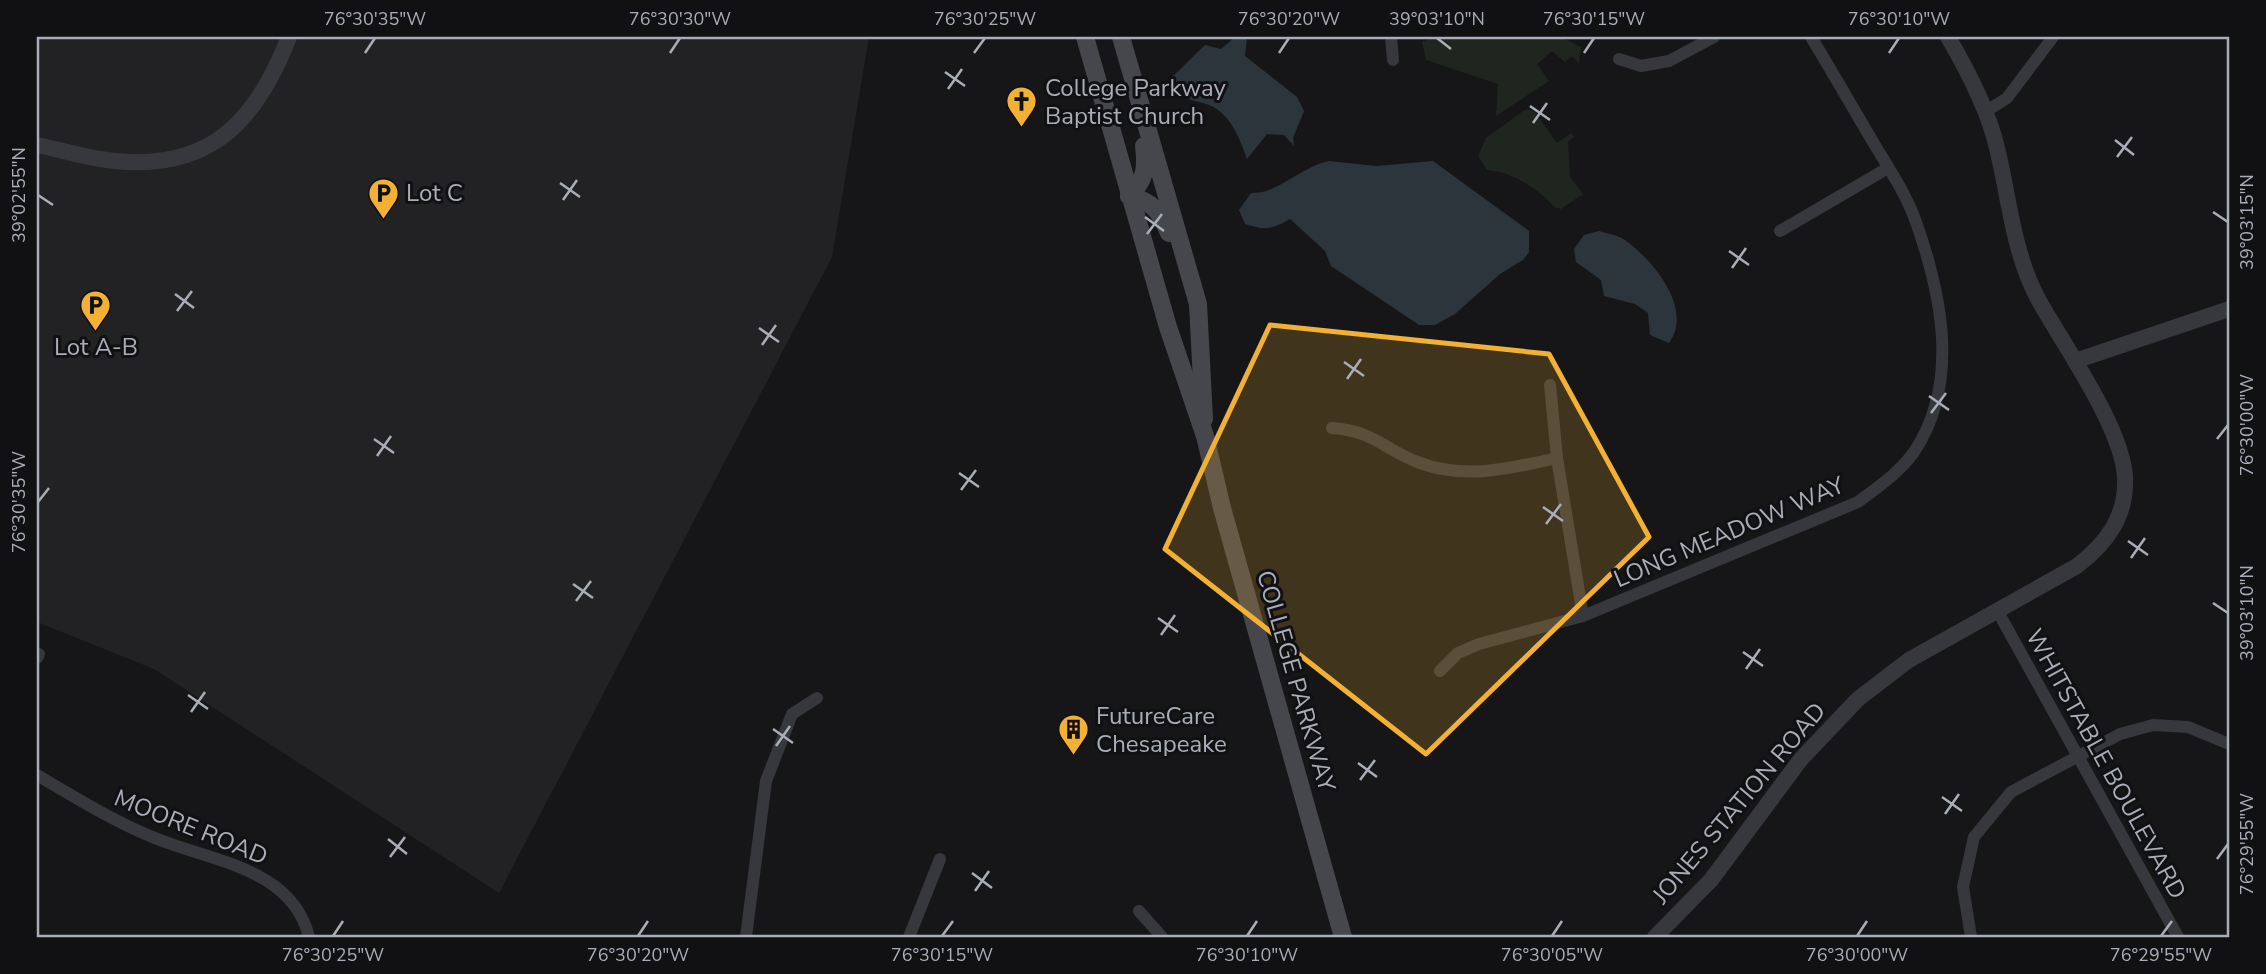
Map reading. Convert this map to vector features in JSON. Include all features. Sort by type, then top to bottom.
[{"type":"main road","name":"COLLEGE PARKWAY","points":[[1085,37],[1183,378],[1205,436],[1222,508],[1343,937]]},
{"type":"main road","name":"COLLEGE PARKWAY","points":[[1121,37],[1198,304],[1205,436]]},
{"type":"main road","points":[[1129,196],[1142,182],[1147,166],[1138,95]]},
{"type":"main road","points":[[1129,196],[1147,200],[1165,221],[1198,304]]},
{"type":"street","points":[[37,145],[115,161],[157,161],[220,141],[249,113],[273,77],[289,37]]},
{"type":"street","points":[[1391,37],[1393,60]]},
{"type":"street","points":[[1619,59],[1641,66],[1669,61],[1714,37]]},
{"type":"street","name":"LONG MEADOW WAY","points":[[1440,671],[1458,653],[1479,644],[1583,616],[1858,502],[1886,480],[1913,453],[1930,422],[1940,390],[1945,352],[1938,307],[1916,221],[1811,37]]},
{"type":"street","name":"JONES STATION ROAD","points":[[1655,937],[1711,880],[1801,759],[1858,699],[1909,660],[2055,580],[2099,549],[2112,532],[2121,512],[2125,492],[2122,457],[2115,437],[2036,294],[2022,258],[1997,145],[1985,112],[1948,37]]},
{"type":"street","points":[[1985,112],[2007,98],[2053,37]]},
{"type":"street","points":[[1780,231],[1888,168]]},
{"type":"street","points":[[2075,361],[2229,309]]},
{"type":"street","points":[[1550,385],[1557,458],[1583,616]]},
{"type":"street","points":[[1332,428],[1357,430],[1420,463],[1463,473],[1500,471],[1557,458]]},
{"type":"street","name":"WHITSTABLE BOULEVARD","points":[[1997,610],[2178,937]]},
{"type":"street","points":[[746,937],[766,781],[792,714],[817,698]]},
{"type":"street","points":[[1971,937],[1963,887],[1974,837],[2011,792],[2120,734],[2153,725],[2188,726],[2229,744]]},
{"type":"street","name":"MOORE ROAD","points":[[37,775],[94,810],[151,837],[264,878],[293,901],[306,923],[309,937]]},
{"type":"street","points":[[909,937],[940,859]]},
{"type":"street","points":[[1139,911],[1162,937]]},
{"type":"highlighted area","points":[[1270,325],[1549,354],[1649,537],[1426,754],[1165,549]]},
{"type":"shaded area","points":[[37,37],[869,37],[832,257],[499,893],[154,669],[37,622]]},
{"type":"shaded area","points":[[1235,37],[1247,37],[1245,56],[1297,97],[1304,111],[1293,138],[1294,146],[1284,135],[1267,134],[1247,159],[1238,135],[1223,114],[1209,105],[1176,93],[1168,81],[1205,45],[1221,49]]},
{"type":"shaded area","points":[[1433,37],[1561,37],[1581,47],[1579,63],[1572,56],[1565,62],[1552,51],[1537,64],[1549,81],[1496,116],[1498,84],[1426,60],[1422,42]]},
{"type":"shaded area","points":[[1526,109],[1534,111],[1557,143],[1571,133],[1574,137],[1568,142],[1570,177],[1583,194],[1561,209],[1554,207],[1524,182],[1487,170],[1478,156],[1486,138]]},
{"type":"shaded area","points":[[1329,161],[1376,166],[1433,161],[1529,231],[1529,252],[1523,260],[1500,274],[1455,314],[1435,325],[1419,325],[1331,266],[1325,251],[1290,219],[1269,228],[1245,224],[1239,210],[1251,193],[1271,189],[1309,168]]},
{"type":"shaded area","points":[[1599,231],[1622,238],[1636,249],[1667,286],[1677,315],[1675,330],[1669,343],[1650,335],[1648,313],[1635,304],[1604,296],[1601,280],[1576,262],[1574,249],[1584,235]]},
{"type":"place","name":"College Parkway Baptist Church","points":[[1022,129]]},
{"type":"place","name":"Lot C","points":[[383,220]]},
{"type":"place","name":"Lot A-B","points":[[96,332]]},
{"type":"place","name":"FutureCare Chesapeake","points":[[1073,757]]}]
